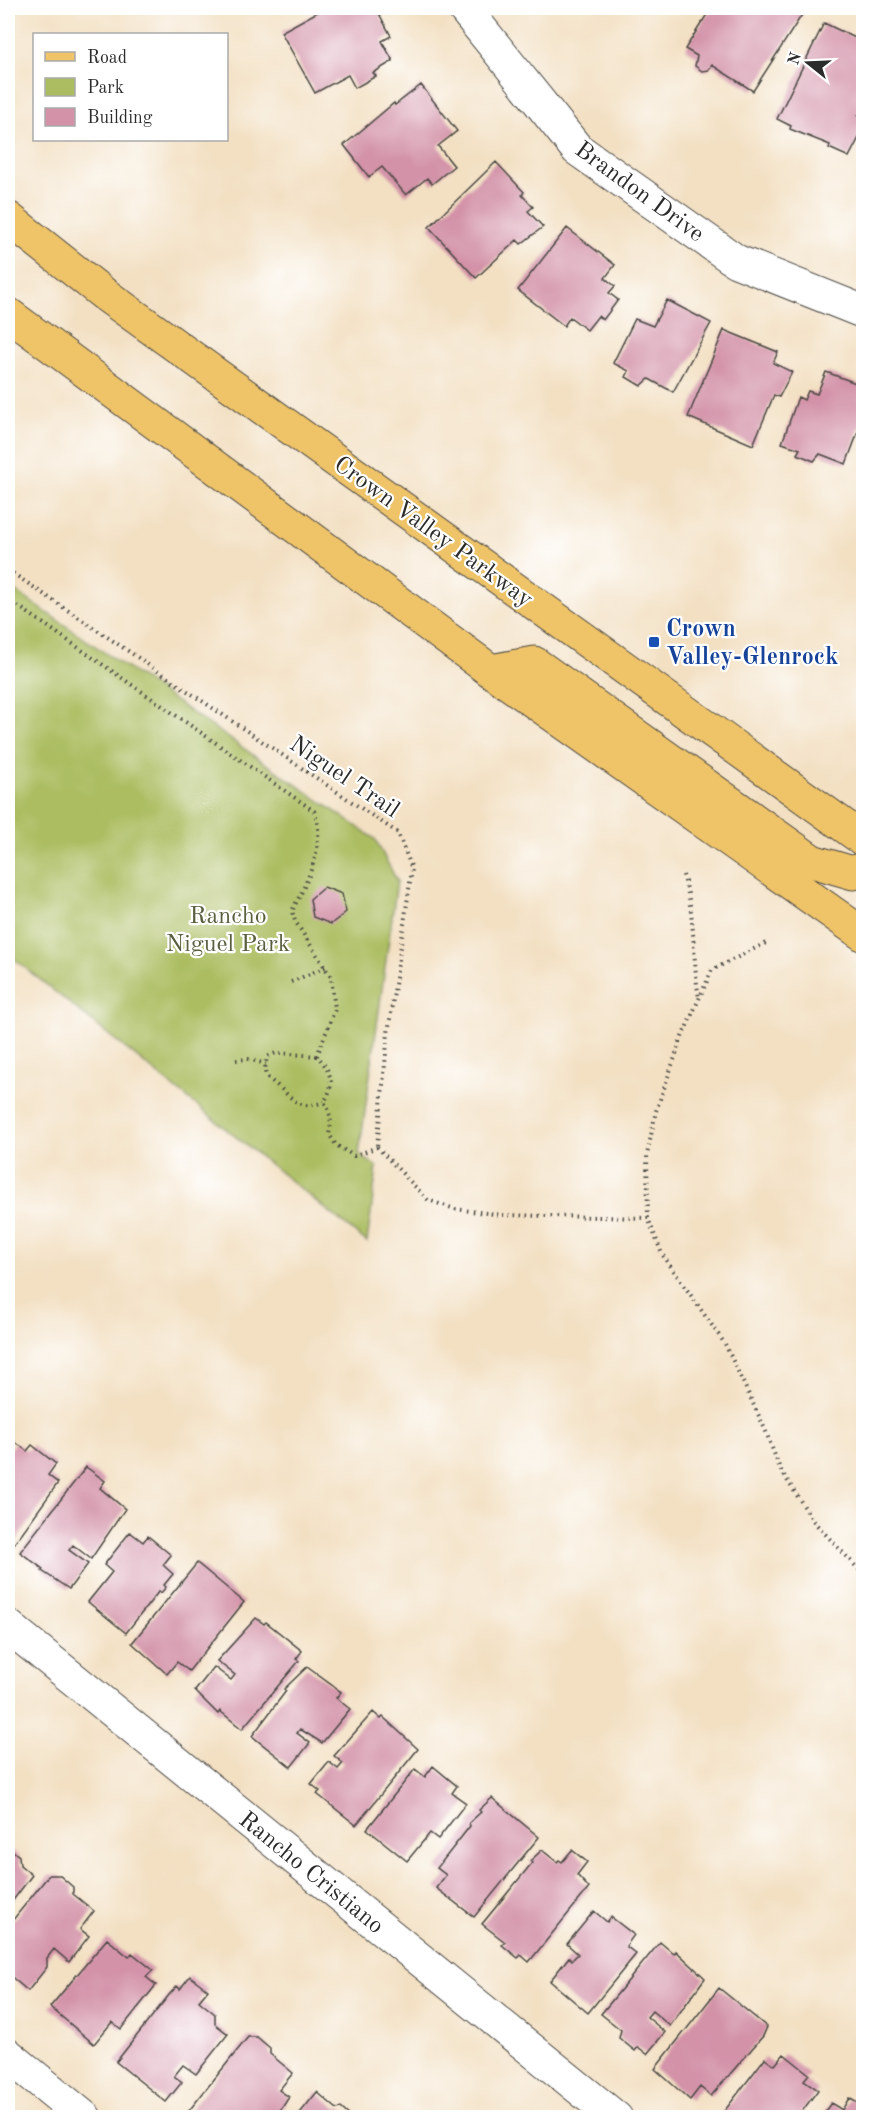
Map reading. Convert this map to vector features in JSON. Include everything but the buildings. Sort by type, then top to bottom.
[{"type":"main road","name":"Crown Valley Parkway","points":[[8,218],[104,294],[864,840]]},
{"type":"main road","points":[[8,314],[491,671],[864,935]]},
{"type":"main road","points":[[491,671],[534,663],[812,861],[853,873],[864,868]]},
{"type":"street","name":"Brandon Drive","points":[[464,8],[577,149],[736,261],[864,312]]},
{"type":"street","name":"Rancho Cristiano","points":[[8,1626],[616,2118]]},
{"type":"street","points":[[8,2055],[86,2118]]},
{"type":"path","name":"Niguel Trail","points":[[8,570],[398,833],[412,869],[388,1033],[377,1147]]},
{"type":"path","points":[[8,598],[192,729],[314,811],[318,834],[311,872],[292,911],[295,921],[331,977],[335,1009],[317,1056]]},
{"type":"path","points":[[683,875],[689,893],[693,967],[699,999]]},
{"type":"path","points":[[768,942],[712,970],[682,1037],[656,1111],[647,1155],[648,1218],[662,1254],[725,1344],[765,1429],[780,1469],[814,1522],[864,1575]]},
{"type":"path","points":[[291,982],[326,967]]},
{"type":"path","points":[[276,1053],[317,1056],[331,1075],[332,1086],[324,1102],[311,1106],[297,1103],[268,1081],[264,1071],[267,1057],[276,1053]]},
{"type":"path","points":[[236,1060],[248,1059],[266,1064]]},
{"type":"path","points":[[324,1102],[330,1110],[332,1125],[329,1134],[336,1145],[354,1156],[377,1147],[428,1200],[455,1209],[502,1215],[648,1218]]},
{"type":"green space","name":"Rancho Niguel Park","points":[[8,586],[375,839],[397,881],[359,1154],[377,1167],[367,1242],[8,954]]},
{"type":"place","name":"Crown Valley-Glenrock","points":[[654,642]]}]
